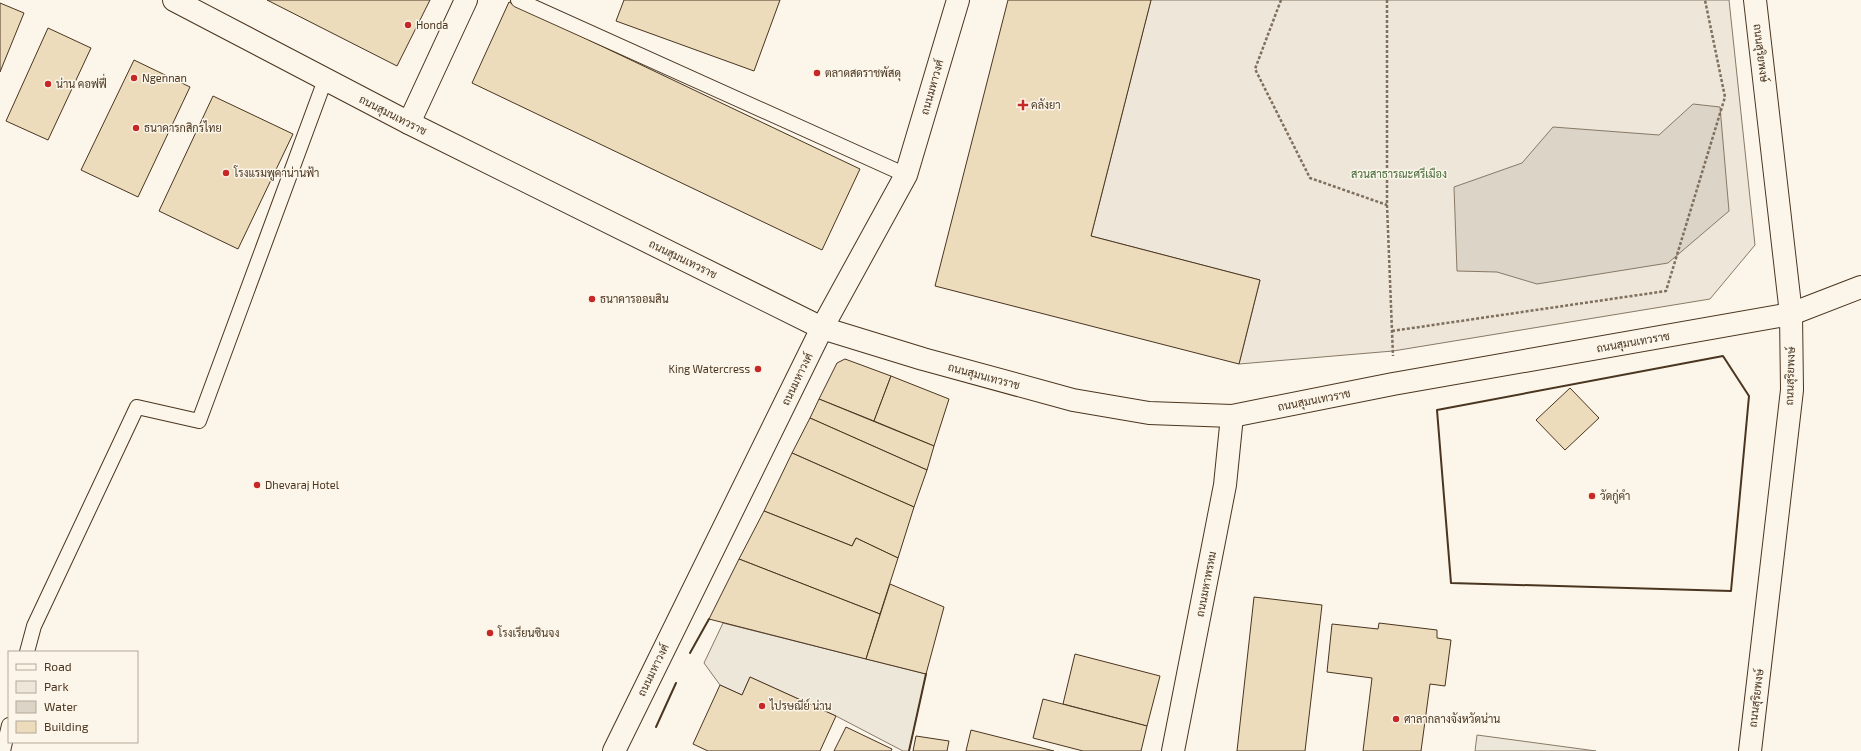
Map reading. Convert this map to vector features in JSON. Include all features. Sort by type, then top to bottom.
[{"type":"street","name":"ถนนสุมนเทวราช","points":[[174,0],[409,123],[822,328],[923,359],[1073,400],[1150,413],[1232,416],[1393,384],[1791,314],[1861,287]]},
{"type":"street","points":[[409,123],[466,0]]},
{"type":"street","name":"ถนนมหาวงศ์","points":[[614,751],[822,328],[906,175],[958,0]]},
{"type":"street","name":"ถนนสุริยพงษ์","points":[[1750,751],[1792,390],[1791,314],[1755,0]]},
{"type":"street","name":"ถนนมหาพรหม","points":[[1173,751],[1225,485],[1232,416]]},
{"type":"lane","points":[[518,0],[906,175]]},
{"type":"lane","points":[[27,651],[34,626],[137,407],[199,421],[325,80]]},
{"type":"lane","points":[[3,751],[8,729]]},
{"type":"path","points":[[1281,0],[1255,69],[1310,178],[1387,205]]},
{"type":"path","points":[[1388,0],[1387,205],[1393,384]]},
{"type":"path","points":[[1392,331],[1666,291],[1725,97],[1705,0]]},
{"type":"green space","name":"สวนสาธารณะศรีเมือง","points":[[1151,0],[1729,0],[1755,245],[1710,299],[1393,351],[1239,364],[1260,280],[1091,236]]},
{"type":"shaded area","points":[[723,623],[926,674],[909,751],[903,751],[836,716],[750,677],[742,695],[720,685],[704,663]]},
{"type":"shaded area","points":[[1477,735],[1596,751],[1475,751]]},
{"type":"water","points":[[1693,104],[1720,107],[1729,211],[1668,263],[1537,284],[1497,272],[1457,271],[1454,187],[1522,163],[1553,127],[1659,135]]},
{"type":"building","points":[[267,0],[430,0],[397,66]]},
{"type":"building","points":[[624,0],[780,0],[754,71],[616,21]]},
{"type":"building","points":[[1008,0],[1151,0],[1091,236],[1260,280],[1239,364],[935,286]]},
{"type":"building","points":[[509,2],[860,169],[822,250],[472,83]]},
{"type":"building","points":[[0,3],[24,13],[0,72]]},
{"type":"building","name":"น่าน คอฟฟี่","points":[[48,28],[91,48],[48,140],[6,121]]},
{"type":"building","name":"ธนาคารกสิกรไทย","points":[[134,60],[190,87],[138,197],[81,170]]},
{"type":"building","name":"โรงแรมพูคาน่านฟ้า","points":[[213,96],[293,134],[238,249],[159,211]]},
{"type":"building","points":[[845,359],[891,376],[874,421],[819,399],[837,363]]},
{"type":"building","points":[[891,376],[949,399],[934,446],[874,421]]},
{"type":"building","points":[[1570,388],[1599,418],[1565,450],[1536,420]]},
{"type":"building","points":[[819,399],[934,446],[927,470],[810,418]]},
{"type":"building","points":[[810,418],[927,470],[914,507],[792,453]]},
{"type":"building","points":[[792,453],[914,507],[898,558],[856,538],[852,546],[764,511]]},
{"type":"building","points":[[764,511],[852,546],[856,538],[898,558],[880,614],[739,559]]},
{"type":"building","points":[[739,559],[880,614],[866,659],[709,619]]},
{"type":"building","points":[[890,584],[944,607],[926,674],[866,659]]},
{"type":"building","points":[[1254,597],[1322,605],[1305,751],[1237,751]]},
{"type":"building","name":"ศาลากลางจังหวัดน่าน","points":[[1379,623],[1437,630],[1437,638],[1451,640],[1445,686],[1430,684],[1421,751],[1363,751],[1372,678],[1327,672],[1332,624],[1378,629]]},
{"type":"building","points":[[1075,654],[1160,676],[1147,726],[1063,704]]},
{"type":"building","name":"ไปรษณีย์ น่าน","points":[[750,677],[836,716],[820,751],[708,751],[693,744],[720,685],[742,695]]},
{"type":"building","points":[[1043,699],[1147,726],[1141,751],[1083,751],[1033,738]]},
{"type":"building","points":[[846,727],[892,749],[891,751],[834,751]]},
{"type":"building","points":[[971,730],[1054,751],[966,751]]},
{"type":"building","points":[[916,736],[949,741],[947,751],[913,751]]},
{"type":"wall","points":[[1723,356],[1749,396],[1731,591],[1451,583],[1437,410],[1723,356]]},
{"type":"wall","points":[[690,653],[709,619]]},
{"type":"wall","points":[[909,751],[926,674]]},
{"type":"wall","points":[[656,727],[676,683]]},
{"type":"place","name":"Honda","points":[[408,25]]},
{"type":"place","name":"ตลาดสดราชพัสดุ","points":[[817,73]]},
{"type":"place","name":"Ngennan","points":[[134,78]]},
{"type":"place","name":"น่าน คอฟฟี่","points":[[48,84]]},
{"type":"place","name":"คลังยา","points":[[1023,105]]},
{"type":"place","name":"ธนาคารกสิกรไทย","points":[[136,128]]},
{"type":"place","name":"โรงแรมพูคาน่านฟ้า","points":[[226,173]]},
{"type":"place","name":"ธนาคารออมสิน","points":[[592,299]]},
{"type":"place","name":"King Watercress","points":[[758,369]]},
{"type":"place","name":"Dhevaraj Hotel","points":[[257,485]]},
{"type":"place","name":"วัดกู่คำ","points":[[1592,496]]},
{"type":"place","name":"โรงเรียนซินจง","points":[[490,633]]},
{"type":"place","name":"ไปรษณีย์ น่าน","points":[[762,706]]},
{"type":"place","name":"ศาลากลางจังหวัดน่าน","points":[[1396,719]]}]
